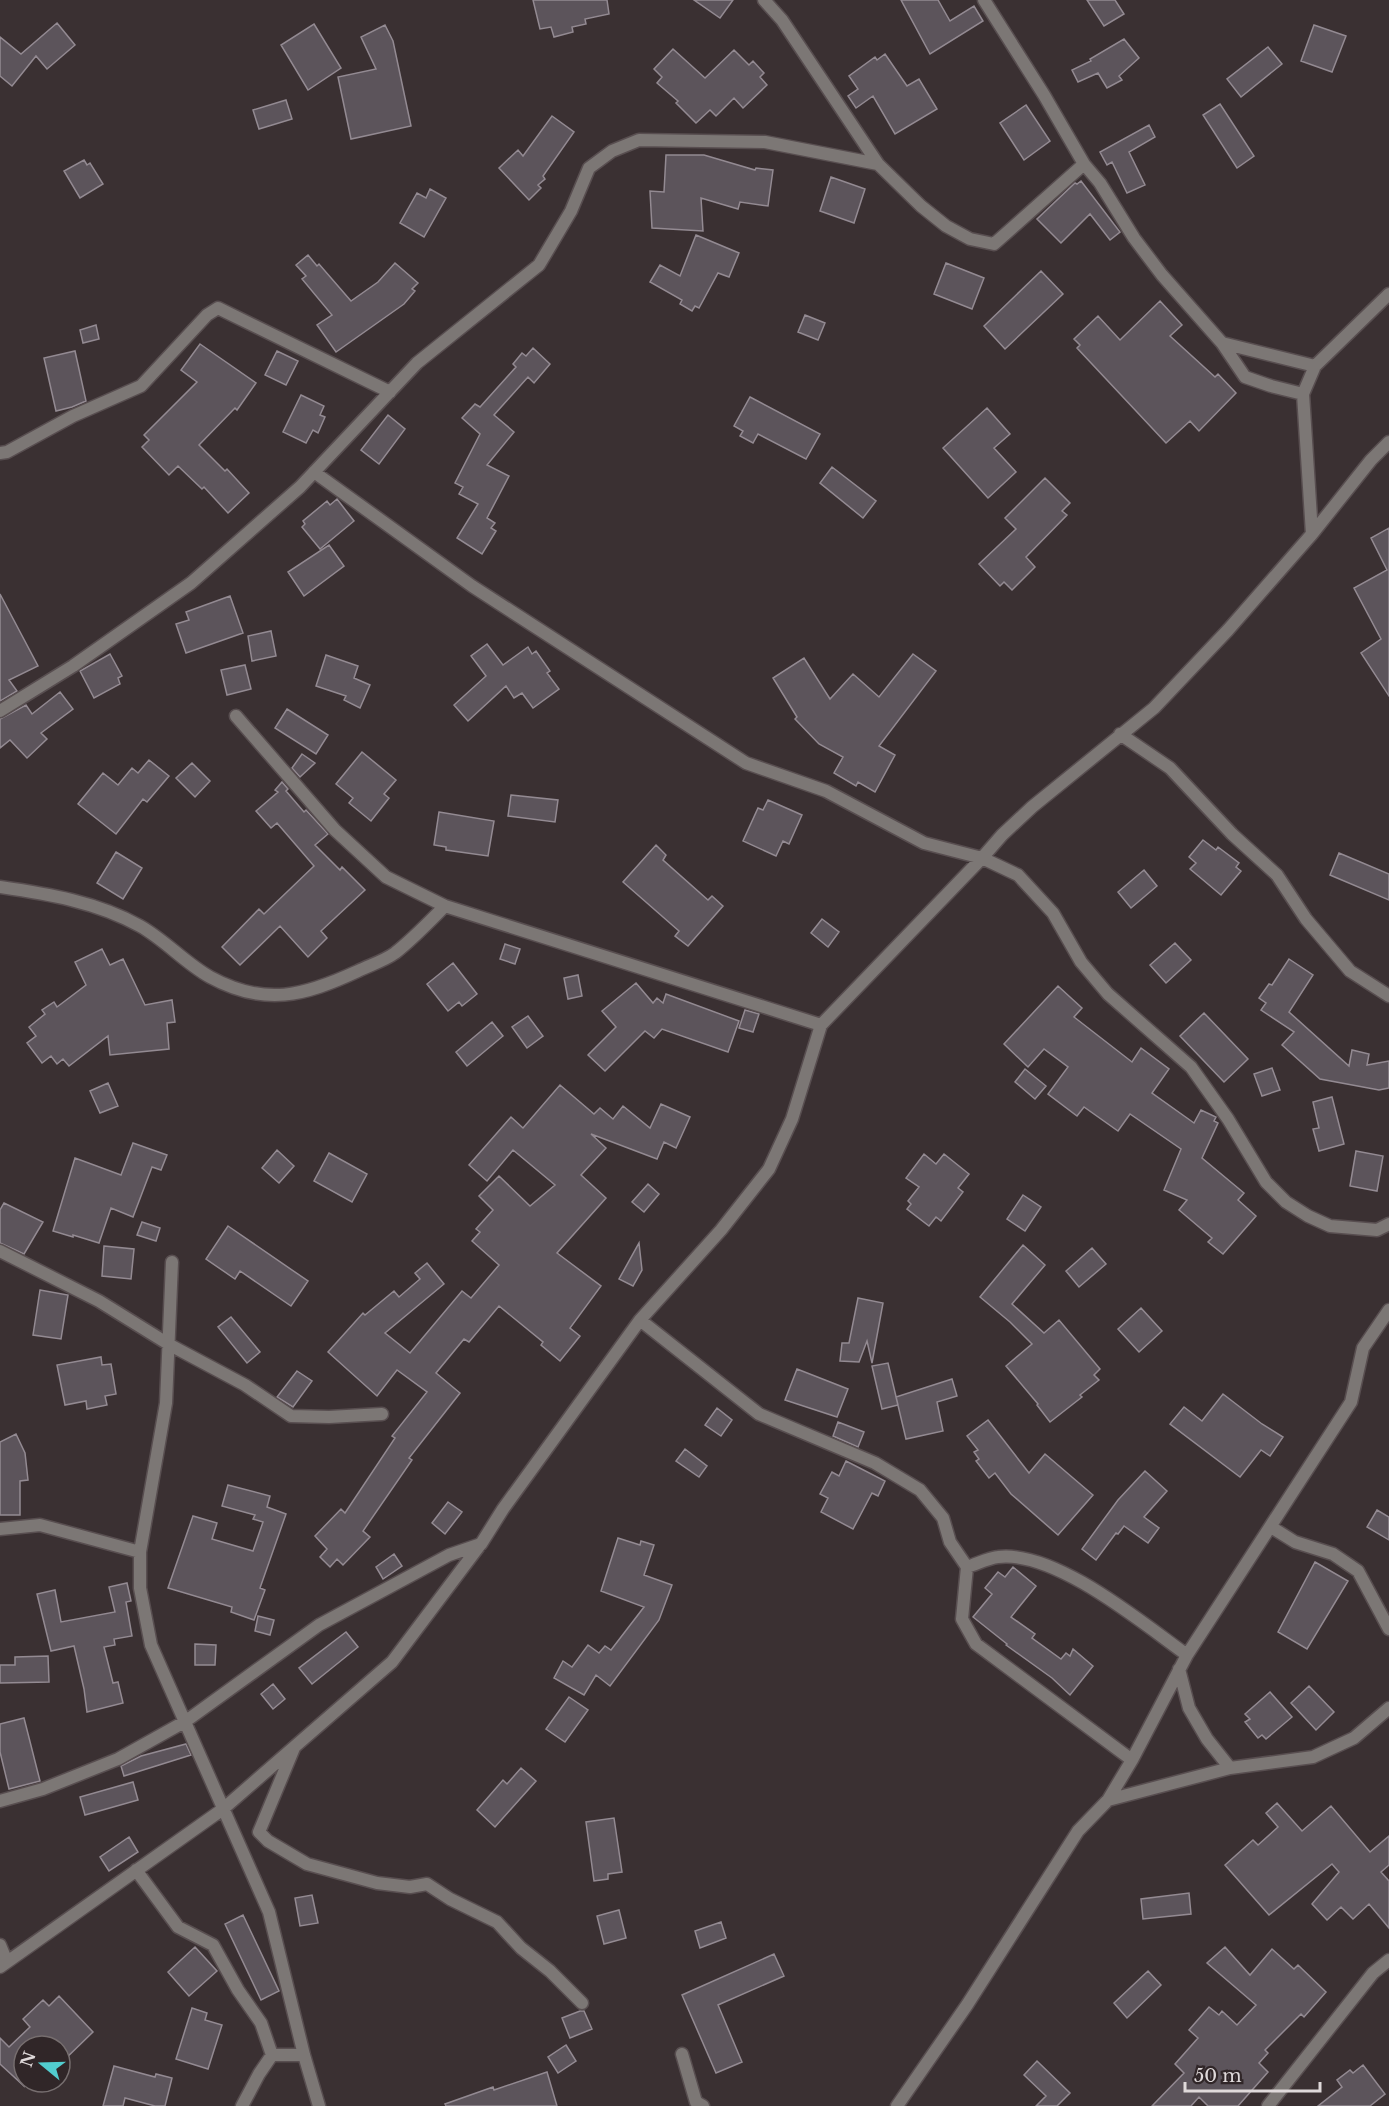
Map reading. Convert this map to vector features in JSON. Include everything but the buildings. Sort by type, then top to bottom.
[{"type":"street","points":[[764,0],[782,20],[878,164],[921,206],[946,226],[970,239],[994,244],[1084,164]]},
{"type":"street","points":[[984,0],[1084,164],[1100,183],[1134,238],[1162,275],[1222,344],[1245,377],[1303,394]]},
{"type":"street","points":[[0,711],[73,666],[191,583],[300,487],[417,363],[539,265],[572,211],[589,168],[612,151],[639,140],[765,142],[878,164]]},
{"type":"street","points":[[1312,534],[1303,394],[1315,366],[1389,294]]},
{"type":"street","points":[[0,453],[7,452],[73,416],[141,386],[207,315],[218,308],[390,392]]},
{"type":"street","points":[[1222,344],[1315,366]]},
{"type":"street","points":[[0,1945],[4,1964],[223,1809],[392,1662],[481,1544],[510,1500],[640,1320],[721,1230],[769,1169],[792,1119],[821,1025],[1002,835],[1032,807],[1154,708],[1228,630],[1312,534],[1371,460],[1389,442]]},
{"type":"street","points":[[314,472],[472,586],[746,763],[826,791],[924,843],[982,858],[1018,875],[1053,913],[1082,962],[1108,994],[1191,1067],[1228,1119],[1266,1182],[1286,1202],[1330,1226],[1377,1230],[1389,1238]]},
{"type":"street","points":[[236,716],[335,830],[386,877],[445,906],[821,1025]]},
{"type":"street","points":[[1120,734],[1170,768],[1232,834],[1277,875],[1306,919],[1350,970],[1389,996]]},
{"type":"street","points":[[0,887],[90,904],[109,910],[142,927],[209,976],[240,991],[262,996],[287,995],[324,987],[393,954],[445,906]]},
{"type":"street","points":[[1377,1230],[1389,1224]]},
{"type":"street","points":[[0,1251],[99,1301],[170,1345],[245,1385],[291,1416],[329,1417],[382,1413]]},
{"type":"street","points":[[172,1262],[166,1403],[140,1552],[140,1588],[151,1645],[269,1912],[319,2106]]},
{"type":"street","points":[[897,2106],[967,2005],[1078,1831],[1108,1800],[1132,1760],[1187,1655],[1351,1402],[1363,1348],[1389,1310]]},
{"type":"street","points":[[640,1320],[759,1414],[875,1463],[920,1490],[944,1518],[950,1542],[967,1567],[962,1619],[976,1644],[1132,1760]]},
{"type":"street","points":[[0,1529],[40,1525],[140,1552]]},
{"type":"street","points":[[1271,1527],[1295,1542],[1333,1554],[1358,1571],[1389,1629]]},
{"type":"street","points":[[0,1801],[43,1789],[118,1758],[186,1721],[319,1625],[449,1555],[481,1544]]},
{"type":"street","points":[[967,1567],[997,1557],[1018,1558],[1054,1567],[1102,1594],[1187,1655]]},
{"type":"street","points":[[1179,1669],[1189,1708],[1207,1739],[1230,1768]]},
{"type":"street","points":[[1108,1800],[1230,1768],[1313,1757],[1354,1738],[1389,1708]]},
{"type":"street","points":[[296,1744],[259,1832],[268,1841],[307,1864],[377,1883],[411,1887],[427,1884],[450,1899],[497,1922],[521,1948],[550,1971],[582,2003]]},
{"type":"street","points":[[136,1870],[178,1927],[213,1945],[238,1990],[261,2023],[272,2055]]},
{"type":"street","points":[[1268,2106],[1373,1973],[1389,1960]]},
{"type":"street","points":[[682,2054],[696,2102],[703,2106]]},
{"type":"street","points":[[272,2055],[304,2055]]},
{"type":"street","points":[[242,2106],[272,2055]]}]
